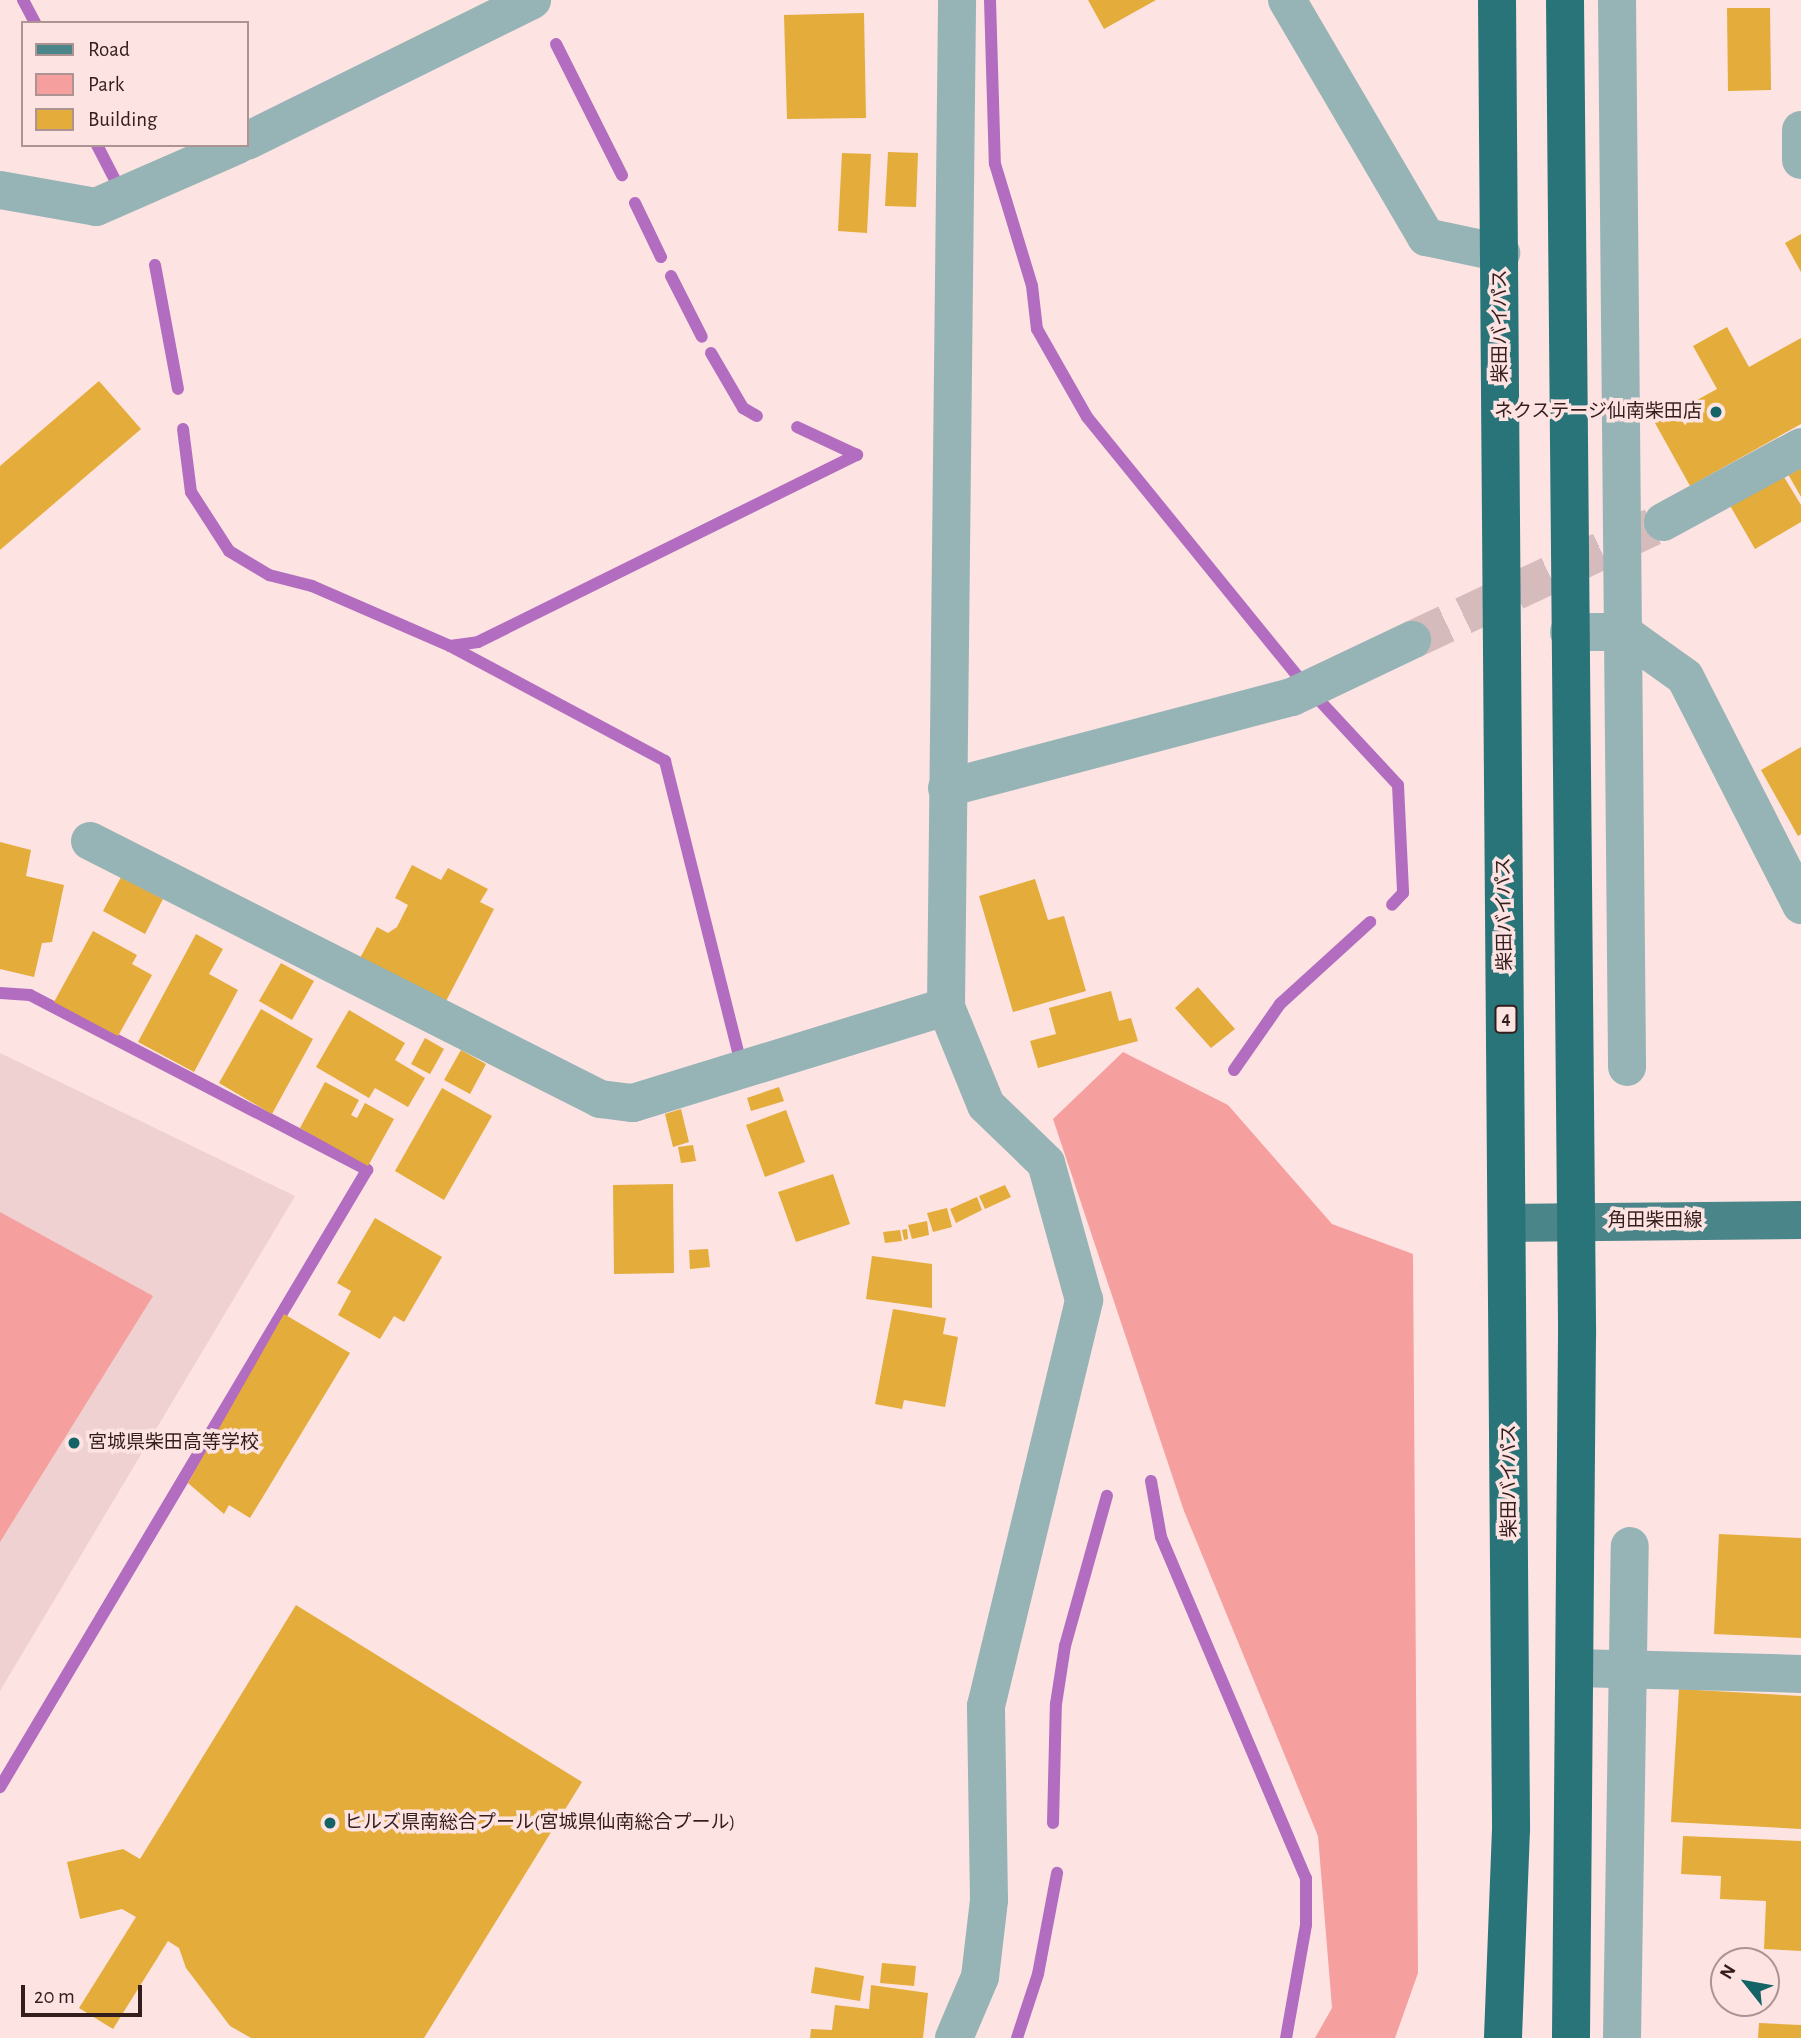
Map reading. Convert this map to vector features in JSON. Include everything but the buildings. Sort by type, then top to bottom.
[{"type":"highway","name":"柴田バイパス","points":[[1497,0],[1511,1829],[1503,2038]]},
{"type":"highway","points":[[1565,0],[1575,1222],[1575,1668],[1571,2038]]},
{"type":"main road","name":"角田柴田線","points":[[1508,1223],[1801,1220]]},
{"type":"street","points":[[248,141],[532,0]]},
{"type":"street","points":[[954,2038],[980,1977],[989,1900],[986,1706],[1084,1300],[1046,1163],[986,1105],[946,1007],[957,0]]},
{"type":"street","points":[[1286,0],[1426,237],[1501,253]]},
{"type":"street","points":[[1618,0],[1627,1067]]},
{"type":"street","points":[[1801,130],[1801,160]]},
{"type":"street","points":[[0,190],[96,207],[233,147]]},
{"type":"street","points":[[1663,522],[1801,447]]},
{"type":"street","points":[[1569,632],[1622,632],[1685,677],[1801,905]]},
{"type":"street","points":[[947,788],[1292,697],[1412,640]]},
{"type":"street","points":[[90,841],[600,1099],[633,1103],[946,1007]]},
{"type":"street","points":[[1622,2038],[1631,1669],[1630,1546]]},
{"type":"street","points":[[1575,1668],[1801,1674]]},
{"type":"shaded area","name":"宮城県柴田高等学校","points":[[0,1053],[295,1196],[0,1691]]},
{"type":"green space","points":[[1123,1052],[1228,1105],[1332,1224],[1413,1254],[1418,1973],[1395,2038],[1315,2038],[1332,2008],[1318,1836],[1184,1511],[1053,1119]]},
{"type":"green space","points":[[0,1212],[153,1296],[0,1542]]},
{"type":"waterway","points":[[23,0],[34,21]]},
{"type":"waterway","points":[[990,0],[995,164],[1032,286],[1037,329],[1087,417],[1299,678]]},
{"type":"waterway","points":[[556,44],[622,175]]},
{"type":"waterway","points":[[98,147],[116,182]]},
{"type":"waterway","points":[[635,203],[661,257]]},
{"type":"waterway","points":[[155,265],[178,389]]},
{"type":"waterway","points":[[671,276],[702,337]]},
{"type":"waterway","points":[[711,353],[743,408],[757,416]]},
{"type":"waterway","points":[[183,429],[191,492],[229,551],[269,575],[312,586],[450,646],[478,642],[857,455],[797,427]]},
{"type":"waterway","points":[[450,646],[665,761],[738,1051]]},
{"type":"waterway","points":[[1319,700],[1398,785],[1403,893],[1392,905]]},
{"type":"waterway","points":[[1234,1070],[1280,1004],[1370,922]]},
{"type":"waterway","points":[[0,993],[30,995],[367,1170],[0,1787]]},
{"type":"waterway","points":[[1151,1481],[1161,1537],[1306,1878],[1306,1925],[1286,2038]]},
{"type":"waterway","points":[[1053,1823],[1056,1704],[1065,1646],[1107,1496]]},
{"type":"waterway","points":[[1017,2038],[1038,1974],[1057,1873]]},
{"type":"tunnel","points":[[1412,640],[1663,522]]},
{"type":"place","name":"ネクステージ仙南柴田店","points":[[1716,412]]},
{"type":"place","name":"宮城県柴田高等学校","points":[[74,1443]]},
{"type":"place","name":"ヒルズ県南総合プール(宮城県仙南総合プール)","points":[[330,1823]]}]
